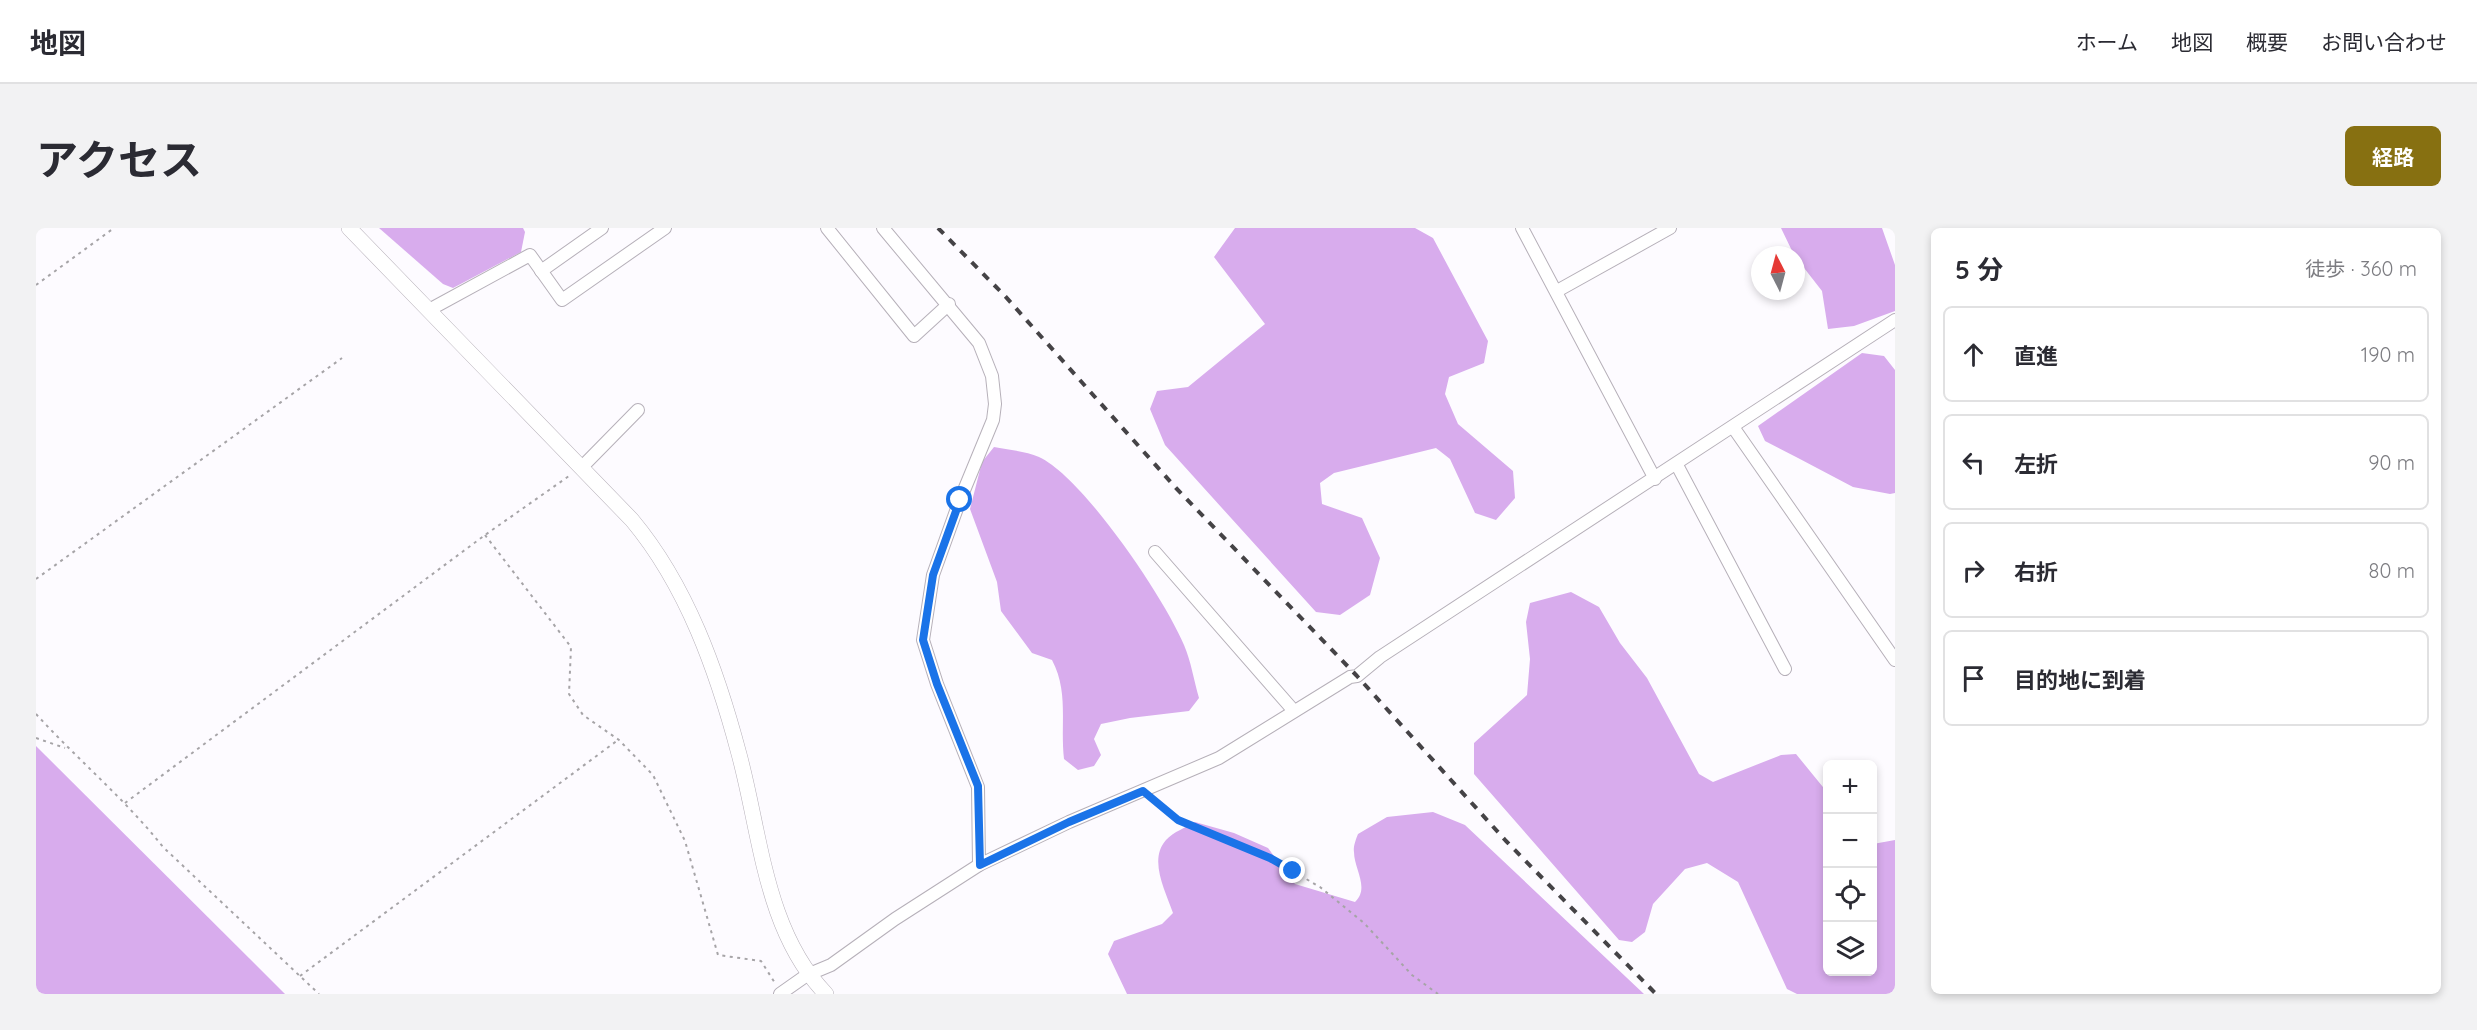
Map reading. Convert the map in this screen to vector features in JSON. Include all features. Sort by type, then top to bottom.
[{"type":"street","points":[[349,228],[657,550],[704,645],[739,753],[776,914],[807,975],[826,994]]},
{"type":"street","points":[[541,272],[602,228]]},
{"type":"street","points":[[429,310],[530,255],[562,300],[665,228]]},
{"type":"street","points":[[827,228],[914,336],[949,304]]},
{"type":"street","points":[[883,228],[949,304],[979,343],[992,376],[995,404],[993,420],[960,500],[933,575],[923,640],[937,684],[978,786],[980,865]]},
{"type":"street","points":[[1522,228],[1655,479]]},
{"type":"street","points":[[1557,291],[1670,228]]},
{"type":"street","points":[[780,993],[807,975],[831,964],[895,919],[980,865],[1069,822],[1219,758],[1350,677],[1357,676],[1380,657],[1677,465],[1895,320]]},
{"type":"street","points":[[581,468],[638,410]]},
{"type":"street","points":[[1733,428],[1895,660]]},
{"type":"street","points":[[1677,465],[1785,669]]},
{"type":"street","points":[[1155,552],[1294,711]]},
{"type":"path","points":[[36,285],[114,228]]},
{"type":"path","points":[[36,579],[342,358]]},
{"type":"path","points":[[125,803],[485,535],[581,468]]},
{"type":"path","points":[[485,535],[571,647],[569,694],[583,715],[619,740],[653,775],[685,841],[718,955],[761,962],[780,993]]},
{"type":"path","points":[[36,714],[67,749],[125,803],[163,846],[319,994]]},
{"type":"path","points":[[36,738],[67,749]]},
{"type":"path","points":[[300,976],[619,740]]},
{"type":"path","points":[[1143,791],[1178,820],[1270,858],[1320,887],[1364,922],[1412,975],[1438,994]]},
{"type":"shaded area","points":[[379,228],[523,228],[525,232],[521,252],[453,288],[443,284]]},
{"type":"shaded area","points":[[1235,228],[1415,228],[1433,238],[1488,341],[1484,363],[1449,377],[1445,394],[1458,424],[1513,471],[1515,498],[1496,520],[1475,513],[1450,459],[1436,448],[1334,473],[1320,483],[1322,504],[1362,518],[1380,558],[1370,595],[1340,615],[1316,612],[1165,445],[1150,409],[1157,391],[1188,387],[1265,324],[1214,257]]},
{"type":"shaded area","points":[[1781,228],[1882,228],[1895,265],[1895,311],[1854,326],[1828,329],[1822,291],[1805,269],[1805,246],[1790,246]]},
{"type":"shaded area","points":[[1862,353],[1884,356],[1895,370],[1895,493],[1853,487],[1765,441],[1758,426]]},
{"type":"shaded area","points":[[994,447],[1039,457],[1057,469],[1078,488],[1121,541],[1160,599],[1189,658],[1199,698],[1189,711],[1101,724],[1094,739],[1101,755],[1094,766],[1078,770],[1064,759],[1062,696],[1052,660],[1032,653],[1001,611],[997,582],[970,509],[982,462]]},
{"type":"shaded area","points":[[1571,592],[1599,607],[1620,643],[1647,678],[1699,774],[1713,782],[1781,755],[1796,754],[1823,787],[1823,976],[1877,976],[1877,843],[1895,840],[1895,994],[1797,994],[1787,989],[1738,882],[1707,863],[1685,869],[1653,904],[1645,932],[1632,942],[1619,940],[1474,774],[1474,743],[1527,695],[1530,659],[1526,622],[1530,603]]},
{"type":"shaded area","points":[[36,746],[285,994],[36,994]]},
{"type":"shaded area","points":[[1433,812],[1465,825],[1644,994],[1127,994],[1108,954],[1114,941],[1162,924],[1173,913],[1158,866],[1161,848],[1166,840],[1176,832],[1195,822],[1234,833],[1268,848],[1295,884],[1355,902],[1361,891],[1354,850],[1358,834],[1387,817]]},
{"type":"railway","points":[[938,228],[1005,296],[1176,488],[1357,676],[1506,841],[1656,994]]},
{"type":"route","points":[[960,500],[933,575],[923,640],[937,684],[978,786],[980,865],[1069,822],[1143,791],[1178,820],[1270,858],[1293,871]]}]
